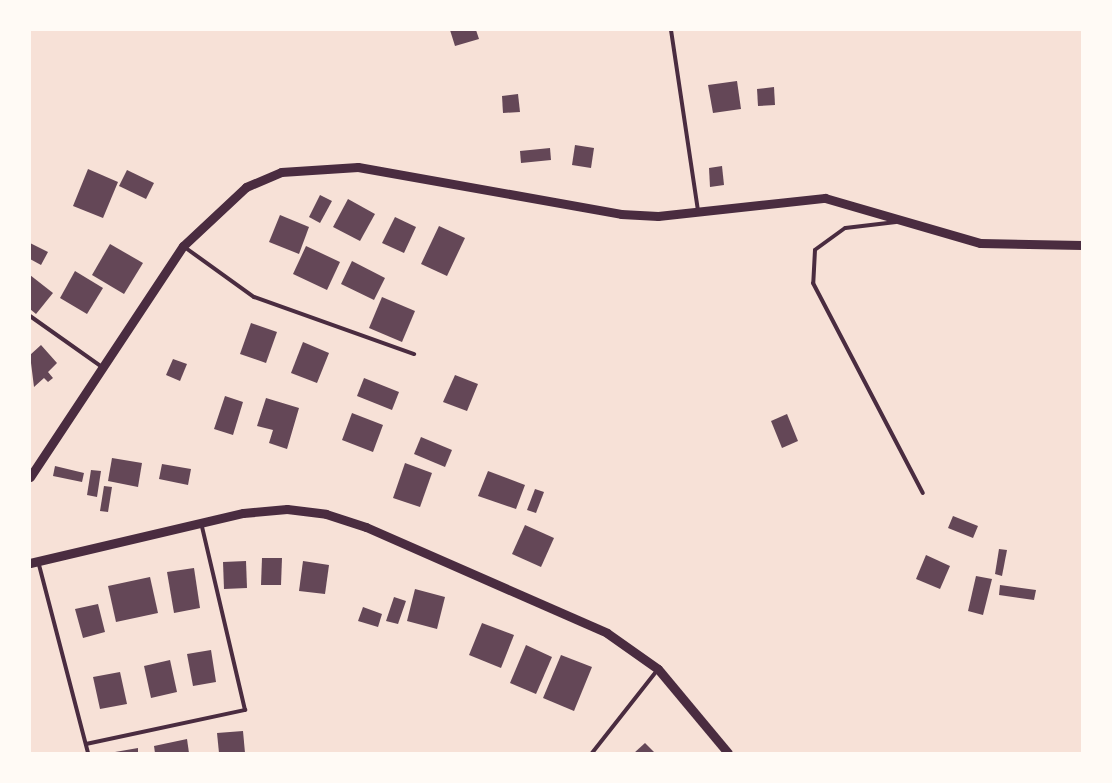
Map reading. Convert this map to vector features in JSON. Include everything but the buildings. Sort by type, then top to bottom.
[{"type":"street","points":[[30,477],[104,368],[183,246],[246,187],[281,172],[358,167],[621,214],[698,212],[825,198],[980,243],[1082,245]]},
{"type":"street","points":[[34,562],[201,521],[273,509],[338,518],[566,612],[623,643],[658,669],[728,753]]},
{"type":"lane","points":[[671,30],[698,212]]},
{"type":"lane","points":[[904,221],[845,228],[815,250],[813,283],[923,493]]},
{"type":"lane","points":[[183,246],[254,297],[414,354]]},
{"type":"lane","points":[[30,316],[104,368]]},
{"type":"lane","points":[[86,744],[245,710],[201,521]]},
{"type":"lane","points":[[34,562],[88,753]]},
{"type":"lane","points":[[592,753],[658,669]]}]
